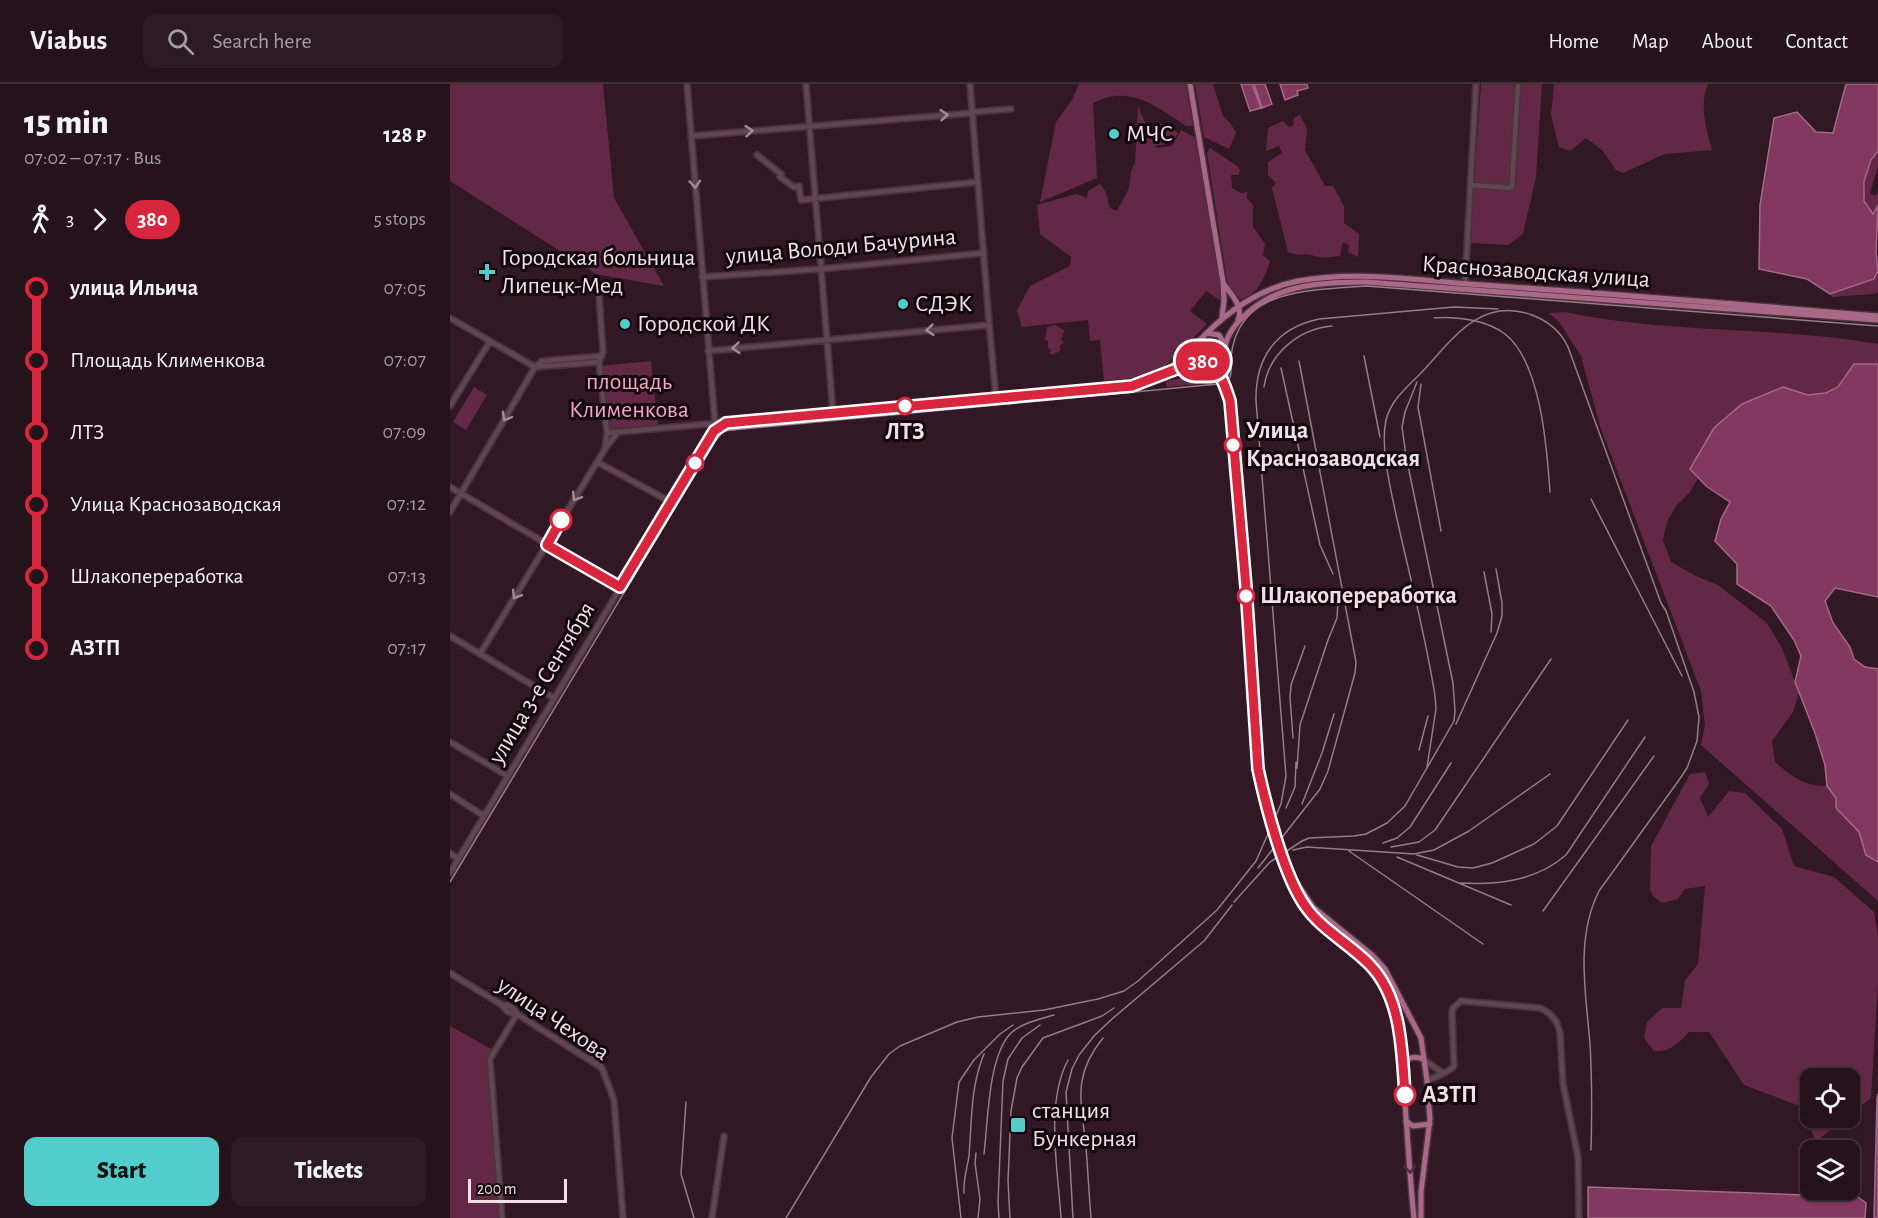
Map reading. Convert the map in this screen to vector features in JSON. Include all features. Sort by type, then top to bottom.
[{"type":"main road","points":[[1190,84],[1223,282],[1224,301],[1221,319]]},
{"type":"main road","name":"Краснозаводская улица","points":[[1207,333],[1239,306],[1280,286],[1327,277],[1366,277],[1464,287]]},
{"type":"main road","points":[[1223,282],[1239,306],[1240,315],[1237,323]]},
{"type":"main road","name":"Краснозаводская улица","points":[[1225,347],[1237,323],[1262,301],[1278,293],[1313,285],[1366,282],[1464,287],[1878,318]]},
{"type":"main road","points":[[1230,401],[1218,372],[1199,351],[1198,342],[1207,333],[1219,335],[1225,347],[1230,401],[1246,587],[1258,769],[1288,870],[1301,900],[1310,912],[1371,966],[1383,981],[1390,996],[1398,1024],[1414,1218]]},
{"type":"main road","points":[[1178,369],[1205,366],[1218,372]]},
{"type":"main road","points":[[1288,870],[1313,906],[1372,955],[1385,969],[1420,1038],[1427,1081],[1430,1124],[1421,1192],[1421,1218]]},
{"type":"main road","points":[[1402,1063],[1417,1057],[1424,1060]]},
{"type":"main road","points":[[1406,1121],[1413,1126],[1430,1124]]},
{"type":"street","points":[[688,84],[715,423]]},
{"type":"street","points":[[806,84],[832,413]]},
{"type":"street","points":[[970,84],[996,398]]},
{"type":"street","points":[[1464,287],[1476,84]]},
{"type":"street","points":[[1471,185],[1510,188],[1512,186],[1518,84]]},
{"type":"street","points":[[691,136],[1011,109]]},
{"type":"street","points":[[757,155],[781,174],[780,177],[794,187],[799,186],[801,200],[978,182]]},
{"type":"street","name":"улица Володи Бачурина","points":[[702,277],[821,269],[984,253]]},
{"type":"street","points":[[596,290],[599,295],[602,356],[599,362],[607,433],[605,449]]},
{"type":"street","points":[[450,318],[536,367]]},
{"type":"street","points":[[708,351],[989,325]]},
{"type":"street","points":[[450,406],[490,341]]},
{"type":"street","points":[[1161,375],[1198,342]]},
{"type":"street","points":[[607,433],[1132,386],[1208,360],[1218,355],[1225,347]]},
{"type":"street","points":[[553,363],[582,357],[602,356]]},
{"type":"street","points":[[582,357],[582,363]]},
{"type":"street","points":[[450,512],[536,367],[542,361],[553,363],[599,362]]},
{"type":"street","name":"улица 3-е Сентября","points":[[450,873],[714,431],[726,423]]},
{"type":"street","points":[[708,424],[714,431]]},
{"type":"street","points":[[480,654],[605,449],[618,432]]},
{"type":"street","points":[[597,462],[671,502]]},
{"type":"street","points":[[450,487],[620,587]]},
{"type":"street","points":[[450,636],[554,698]]},
{"type":"street","points":[[450,741],[508,776]]},
{"type":"street","points":[[450,794],[484,816]]},
{"type":"street","points":[[450,853],[458,859]]},
{"type":"street","name":"улица Чехова","points":[[450,973],[502,1005],[505,1010],[517,1014],[602,1068],[614,1100],[623,1218]]},
{"type":"street","points":[[1427,1081],[1450,1071],[1454,1066],[1452,1013],[1453,1008],[1461,1002],[1540,1008],[1550,1013],[1556,1021],[1561,1038],[1563,1084],[1578,1157],[1580,1218]]},
{"type":"street","points":[[502,1218],[490,1059],[517,1014]]},
{"type":"street","points":[[1424,1060],[1443,1073]]},
{"type":"street","points":[[712,1218],[724,1136]]},
{"type":"green space","points":[[450,84],[603,84],[614,198],[664,286],[596,274],[450,181]]},
{"type":"green space","points":[[1079,84],[1186,84],[1193,126],[1186,126],[1153,105],[1130,97],[1118,96],[1093,103],[1097,178],[1040,202],[1056,122],[1072,100]]},
{"type":"green space","points":[[1195,84],[1213,84],[1223,116],[1236,133],[1229,149],[1204,137]]},
{"type":"green space","points":[[1481,84],[1542,84],[1536,177],[1523,234],[1508,245],[1470,243]]},
{"type":"green space","points":[[1554,84],[1708,84],[1704,109],[1712,150],[1665,154],[1623,173],[1616,170],[1603,151],[1586,138],[1570,151],[1559,147],[1551,115]]},
{"type":"green space","points":[[1138,106],[1146,125],[1164,124],[1178,133],[1172,143],[1155,146],[1156,148],[1172,146],[1181,130],[1196,138],[1220,281],[1221,301],[1206,291],[1190,311],[1207,324],[1165,366],[1144,377],[1104,381],[1100,340],[1090,341],[1088,320],[1022,327],[1017,310],[1030,286],[1070,266],[1071,257],[1040,234],[1037,205],[1076,194],[1087,198],[1088,191],[1100,184],[1105,191],[1110,208],[1117,211],[1129,188],[1135,163]]},
{"type":"green space","points":[[1300,115],[1307,129],[1305,150],[1325,186],[1333,186],[1344,206],[1344,223],[1359,234],[1358,257],[1348,252],[1349,245],[1343,242],[1340,256],[1323,258],[1288,252],[1272,188],[1276,183],[1268,175],[1268,162],[1282,153],[1279,146],[1266,151],[1268,128],[1283,121],[1289,127],[1293,126],[1294,118]]},
{"type":"green space","points":[[1210,148],[1240,170],[1239,175],[1231,175],[1232,188],[1241,193],[1247,192],[1247,198],[1253,205],[1253,227],[1265,244],[1263,255],[1270,261],[1256,290],[1240,299],[1231,289],[1227,279],[1207,153]]},
{"type":"green space","points":[[1878,151],[1878,166],[1870,193],[1875,196],[1878,193],[1878,206],[1873,215],[1866,204],[1863,189],[1868,168]]},
{"type":"green space","points":[[1878,271],[1878,292],[1874,294],[1832,297],[1830,294],[1874,279]]},
{"type":"green space","points":[[1565,312],[1643,324],[1800,334],[1878,344],[1878,364],[1854,365],[1840,385],[1824,393],[1810,394],[1783,388],[1691,469],[1698,478],[1690,492],[1676,506],[1667,522],[1663,540],[1671,562],[1718,585],[1767,623],[1782,648],[1799,693],[1793,712],[1772,741],[1775,762],[1799,780],[1827,786],[1836,798],[1836,808],[1859,832],[1866,855],[1878,862],[1878,901],[1701,745],[1705,725],[1701,691],[1600,426],[1581,356],[1559,322],[1549,313]]},
{"type":"green space","points":[[1055,325],[1064,330],[1061,340],[1064,342],[1060,346],[1060,351],[1052,355],[1049,353],[1051,350],[1048,348],[1048,341],[1045,340],[1047,327]]},
{"type":"green space","points":[[1207,336],[1215,336],[1220,341],[1218,352],[1207,354],[1202,349],[1202,341]]},
{"type":"green space","name":"площадь Клименкова","points":[[651,361],[658,426],[608,431],[601,366]]},
{"type":"green space","points":[[1211,374],[1215,382],[1213,383],[1167,387],[1166,381]]},
{"type":"green space","points":[[474,387],[487,395],[466,430],[453,422]]},
{"type":"green space","points":[[1705,772],[1709,784],[1700,798],[1708,817],[1729,791],[1745,793],[1782,829],[1794,866],[1834,877],[1874,912],[1878,936],[1878,983],[1871,1098],[1860,1107],[1860,1068],[1800,1068],[1800,1106],[1744,1085],[1709,1032],[1689,1032],[1673,1046],[1660,1051],[1654,1051],[1644,1038],[1647,1022],[1662,1008],[1681,1008],[1685,980],[1698,964],[1705,886],[1685,889],[1678,899],[1662,903],[1653,896],[1650,889],[1651,846],[1690,774]]},
{"type":"green space","points":[[450,1026],[493,1050],[488,1059],[500,1218],[450,1218]]},
{"type":"green space","points":[[1810,1128],[1833,1128],[1817,1140]]},
{"type":"shaded area","points":[[1241,84],[1252,84],[1261,108],[1250,111]]},
{"type":"shaded area","points":[[1254,84],[1265,84],[1272,104],[1262,108]]},
{"type":"shaded area","points":[[1280,84],[1307,84],[1308,88],[1297,91],[1298,95],[1285,100]]},
{"type":"shaded area","points":[[1846,84],[1878,84],[1878,151],[1871,160],[1864,181],[1864,201],[1873,214],[1878,206],[1876,252],[1878,271],[1874,279],[1830,294],[1807,279],[1759,269],[1760,205],[1774,118],[1797,112],[1816,132],[1833,133]]},
{"type":"shaded area","points":[[1854,364],[1878,364],[1878,597],[1835,588],[1825,601],[1833,623],[1850,647],[1854,659],[1865,667],[1878,669],[1878,862],[1866,855],[1859,832],[1836,808],[1836,798],[1827,786],[1825,765],[1795,682],[1801,656],[1794,640],[1771,606],[1737,584],[1737,564],[1715,541],[1721,519],[1730,502],[1706,486],[1690,469],[1714,428],[1742,404],[1783,387],[1808,395],[1826,393],[1838,387]]},
{"type":"shaded area","points":[[1878,1094],[1878,1218],[1874,1218],[1877,1099]]},
{"type":"shaded area","points":[[1588,1187],[1800,1195],[1800,1200],[1860,1198],[1866,1203],[1865,1218],[1588,1218]]},
{"type":"tram line","points":[[450,882],[723,431],[1218,384],[1230,377],[1235,340],[1240,328],[1251,313],[1275,299],[1321,289],[1366,286],[1878,326]]},
{"type":"railway","points":[[786,1218],[871,1077],[889,1054],[900,1046],[957,1022],[978,1017],[1044,1010],[1124,991],[1217,910],[1256,861],[1281,804],[1286,776],[1256,401],[1259,371],[1271,347],[1291,330],[1319,319],[1454,307],[1498,309]]},
{"type":"railway","points":[[1427,767],[1436,709],[1435,696],[1389,483],[1384,443],[1386,420],[1400,394],[1456,335],[1482,316],[1497,311],[1514,311],[1543,320],[1558,332],[1568,347],[1661,603],[1666,611],[1694,692],[1699,717],[1697,741],[1687,768],[1599,891],[1587,928],[1584,966],[1591,1057],[1591,1150]]},
{"type":"railway","points":[[1434,318],[1461,318],[1489,325],[1505,334],[1517,347],[1527,364],[1540,407],[1550,492]]},
{"type":"railway","points":[[1264,387],[1272,364],[1287,345],[1308,332],[1332,326]]},
{"type":"railway","points":[[1364,356],[1380,437]]},
{"type":"railway","points":[[1258,868],[1320,789],[1328,771],[1356,662],[1299,361]]},
{"type":"railway","points":[[1281,368],[1320,545],[1333,574]]},
{"type":"railway","points":[[1234,902],[1270,862],[1302,841],[1309,838],[1366,834],[1387,823],[1405,806],[1454,721],[1453,683],[1402,427],[1405,412],[1417,382]]},
{"type":"railway","points":[[1421,384],[1418,407],[1441,531]]},
{"type":"railway","points":[[1591,499],[1682,676]]},
{"type":"railway","points":[[1456,724],[1497,633],[1502,616],[1496,569]]},
{"type":"railway","points":[[1484,572],[1492,614],[1491,632]]},
{"type":"railway","points":[[1297,768],[1300,725],[1337,618],[1338,601]]},
{"type":"railway","points":[[1293,738],[1291,685],[1305,646]]},
{"type":"railway","points":[[1391,847],[1419,842],[1435,830],[1551,659]]},
{"type":"railway","points":[[1302,804],[1334,714]]},
{"type":"railway","points":[[1419,750],[1428,716]]},
{"type":"railway","points":[[1417,855],[1458,867],[1473,868],[1492,863],[1534,844],[1557,826],[1628,720]]},
{"type":"railway","points":[[1461,883],[1503,882],[1529,876],[1542,871],[1566,855],[1645,737]]},
{"type":"railway","points":[[1543,911],[1654,756]]},
{"type":"railway","points":[[1286,808],[1295,787],[1296,762]]},
{"type":"railway","points":[[1383,843],[1397,838],[1410,827],[1451,763]]},
{"type":"railway","points":[[1293,850],[1307,847],[1414,854],[1434,850],[1469,831],[1550,774]]},
{"type":"railway","points":[[1349,851],[1483,944]]},
{"type":"railway","points":[[1397,857],[1511,905]]},
{"type":"railway","points":[[1073,1218],[1066,1092],[1072,1069],[1079,1055],[1112,1019],[1204,941],[1232,905]]},
{"type":"railway","points":[[1010,1218],[1008,1181],[1011,1111],[1017,1078],[1022,1067],[1043,1038],[1102,1016],[1114,1008]]},
{"type":"railway","points":[[984,1154],[990,1090],[1003,1043],[1020,1027],[1054,1015]]},
{"type":"railway","points":[[961,1218],[952,1138],[959,1082],[974,1060],[1000,1034],[1013,1025]]},
{"type":"railway","points":[[999,1218],[1003,1081],[1008,1059],[1022,1038],[1040,1025]]},
{"type":"railway","points":[[1091,1218],[1081,1091],[1086,1065],[1103,1038]]},
{"type":"railway","points":[[964,1193],[974,1092],[984,1054]]},
{"type":"railway","points":[[1061,1218],[1055,1116],[1061,1077],[1068,1060]]},
{"type":"railway","points":[[686,1102],[681,1174],[694,1218]]},
{"type":"railway","points":[[976,1153],[975,1163],[980,1199],[978,1218]]},
{"type":"bus line","name":"380","points":[[561,520],[547,545],[620,587],[714,431],[726,423],[1132,386],[1187,365],[1208,360],[1217,369],[1224,382],[1230,401],[1246,587],[1258,769],[1263,793],[1288,870],[1301,900],[1315,918],[1371,966],[1383,981],[1398,1024],[1405,1095]]},
{"type":"place","name":"МЧС","points":[[1114,134]]},
{"type":"place","name":"Городская больница Липецк-Мед","points":[[487,272]]},
{"type":"place","name":"СДЭК","points":[[903,304]]},
{"type":"place","name":"Городской ДК","points":[[625,324]]},
{"type":"place","name":"ЛТЗ","points":[[905,406]]},
{"type":"place","name":"Улица Краснозаводская","points":[[1233,445]]},
{"type":"place","name":"Шлакопереработка","points":[[1246,596]]},
{"type":"place","name":"АЗТП","points":[[1405,1095]]},
{"type":"place","name":"станция Бункерная","points":[[1018,1125]]}]
